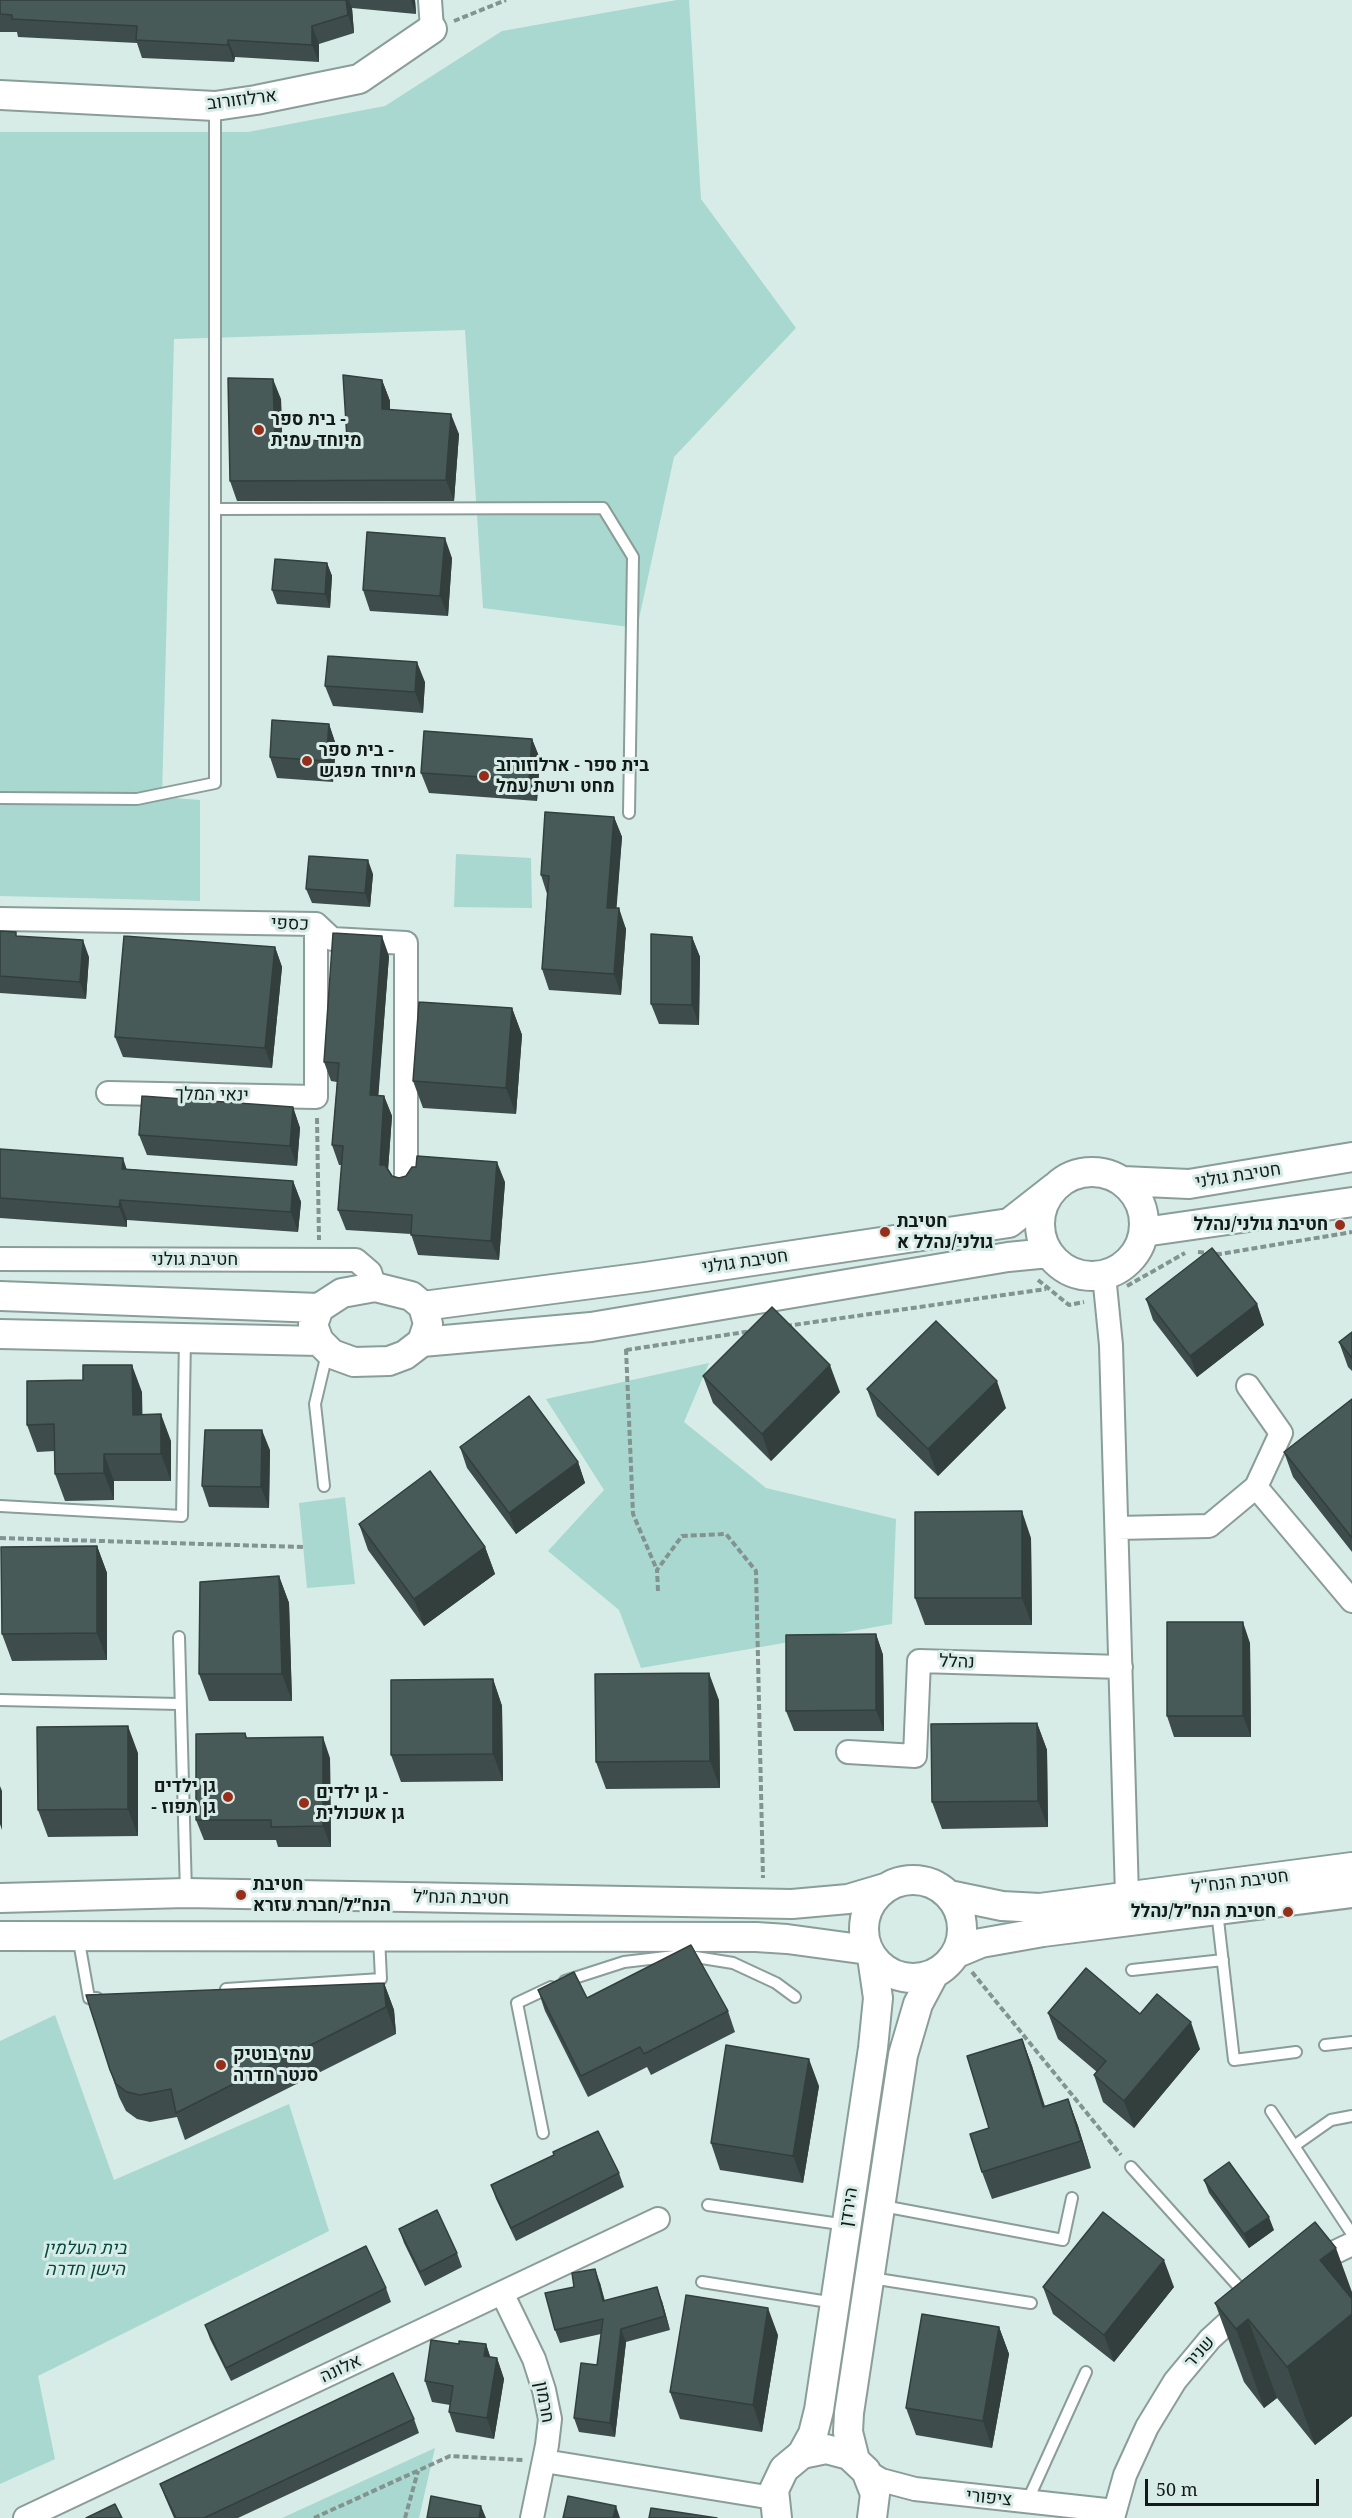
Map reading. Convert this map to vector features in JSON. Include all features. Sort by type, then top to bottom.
[{"type":"street","points":[[430,0],[432,29]]},
{"type":"street","name":"ארלוזורוב","points":[[0,95],[215,106],[359,79],[432,29]]},
{"type":"street","name":"כספי","points":[[0,920],[316,924],[332,939],[406,943],[406,1184]]},
{"type":"street","points":[[316,924],[316,1097]]},
{"type":"street","name":"ינאי המלך","points":[[108,1093],[316,1097]]},
{"type":"street","name":"חטיבת גולני","points":[[1123,1181],[1189,1184],[1352,1157]]},
{"type":"street","points":[[1095,1171],[1123,1181],[1141,1203],[1144,1232],[1140,1246],[1131,1260],[1104,1275],[1073,1273],[1059,1265],[1043,1243],[1040,1219],[1042,1207],[1055,1187],[1080,1173],[1095,1171]]},
{"type":"street","name":"חטיבת גולני","points":[[423,1306],[657,1275],[1009,1223],[1055,1187]]},
{"type":"street","points":[[1144,1232],[1352,1202]]},
{"type":"street","name":"חטיבת גולני","points":[[422,1342],[591,1327],[1008,1257],[1049,1253]]},
{"type":"street","name":"חטיבת גולני","points":[[0,1259],[356,1260],[370,1272],[375,1287]]},
{"type":"street","points":[[1104,1275],[1111,1345],[1127,1896]]},
{"type":"street","points":[[0,1296],[319,1308],[342,1293],[375,1287],[411,1296],[423,1306],[428,1324],[422,1342],[405,1356],[389,1360],[354,1362],[325,1348],[186,1338],[0,1334]]},
{"type":"street","points":[[319,1308],[313,1325],[325,1348]]},
{"type":"street","points":[[1117,1528],[1209,1526],[1257,1488],[1281,1433],[1248,1386]]},
{"type":"street","points":[[1257,1488],[1352,1601]]},
{"type":"street","name":"נהלל","points":[[848,1752],[915,1756],[919,1661],[1121,1666]]},
{"type":"street","name":"חטיבת הנח\"ל","points":[[949,1895],[1002,1906],[1040,1908],[1352,1867]]},
{"type":"street","points":[[915,1880],[937,1886],[949,1895],[958,1908],[962,1923],[962,1939],[957,1953],[947,1965],[934,1974],[919,1978],[896,1976],[883,1968],[870,1954],[864,1935],[864,1920],[870,1905],[885,1888],[900,1882],[915,1880]]},
{"type":"street","name":"חטיבת הנח״ל","points":[[0,1898],[186,1893],[792,1904],[848,1899],[885,1888]]},
{"type":"street","name":"חטיבת הנח\"ל","points":[[957,1953],[981,1943],[1010,1938],[1352,1893]]},
{"type":"street","points":[[0,1936],[379,1936],[666,1947],[788,1939],[870,1954]]},
{"type":"street","name":"הירדן","points":[[802,2454],[813,2434],[819,2410],[878,1998],[870,1954]]},
{"type":"street","name":"הירדן","points":[[872,2518],[875,2494],[848,2432],[849,2413],[903,2055],[918,2004],[934,1974]]},
{"type":"street","name":"אלונה","points":[[25,2518],[658,2219]]},
{"type":"street","points":[[1290,2276],[1352,2244]]},
{"type":"street","name":"שניר","points":[[1114,2514],[1125,2475],[1147,2427],[1175,2381],[1210,2338],[1270,2288]]},
{"type":"street","name":"חרמון","points":[[502,2293],[534,2359],[544,2390],[550,2426],[532,2518]]},
{"type":"street","points":[[544,2461],[775,2508],[776,2482],[784,2469],[802,2454],[826,2449],[842,2452],[861,2465]]},
{"type":"street","name":"ציפורי","points":[[861,2465],[881,2480],[909,2488],[1114,2514]]},
{"type":"lane","points":[[0,798],[137,799],[214,783],[215,106]]},
{"type":"lane","points":[[215,509],[603,508],[633,557],[629,813]]},
{"type":"lane","points":[[0,1506],[182,1516],[186,1338]]},
{"type":"lane","points":[[324,1486],[315,1404],[325,1362],[325,1348]]},
{"type":"lane","points":[[179,1637],[179,1704],[186,1893]]},
{"type":"lane","points":[[0,1700],[179,1704]]},
{"type":"lane","points":[[1217,1910],[1234,2060],[1296,2052]]},
{"type":"lane","points":[[78,1936],[89,1998],[112,1997]]},
{"type":"lane","points":[[217,1990],[381,1979],[379,1936]]},
{"type":"lane","points":[[543,2133],[517,2003],[591,1971],[666,1947],[733,1963],[776,1983],[795,1998]]},
{"type":"lane","points":[[1132,1970],[1223,1960]]},
{"type":"lane","points":[[1324,2044],[1352,2042]]},
{"type":"lane","points":[[1271,2111],[1352,2234]]},
{"type":"lane","points":[[1294,2146],[1331,2120],[1352,2116]]},
{"type":"lane","points":[[1131,2167],[1252,2301]]},
{"type":"lane","points":[[881,2205],[1063,2240],[1072,2198]]},
{"type":"lane","points":[[708,2205],[847,2225]]},
{"type":"lane","points":[[870,2278],[1031,2303]]},
{"type":"lane","points":[[702,2282],[835,2303]]},
{"type":"lane","points":[[1027,2502],[1086,2372]]},
{"type":"path","points":[[432,29],[506,0]]},
{"type":"path","points":[[316,1097],[320,1260]]},
{"type":"path","points":[[1188,1251],[1220,1254],[1352,1232]]},
{"type":"path","points":[[624,1321],[633,1514],[657,1570],[658,1591]]},
{"type":"path","points":[[657,1570],[682,1536],[726,1534],[756,1571],[764,1903]]},
{"type":"path","points":[[0,1538],[303,1547]]},
{"type":"path","points":[[957,1953],[1131,2167]]},
{"type":"path","points":[[314,2518],[450,2456],[544,2461]]},
{"type":"path","points":[[405,2518],[418,2470]]},
{"type":"green space","points":[[677,0],[689,0],[701,199],[796,328],[674,457],[637,628],[483,608],[465,330],[174,339],[162,797],[200,800],[200,901],[0,896],[0,132],[248,132],[385,106],[502,31]]},
{"type":"green space","points":[[456,854],[531,858],[532,908],[454,907]]},
{"type":"green space","points":[[709,1363],[684,1422],[766,1488],[896,1519],[892,1624],[641,1668],[619,1610],[548,1551],[604,1490],[546,1399]]},
{"type":"green space","points":[[345,1497],[355,1584],[307,1588],[299,1503]]},
{"type":"green space","name":"בית העלמין הישן חדרה","points":[[55,2015],[114,2180],[289,2104],[329,2231],[38,2376],[55,2459],[0,2484],[0,2041]]},
{"type":"green space","points":[[435,2448],[419,2518],[282,2518]]},
{"type":"building","points":[[0,0],[346,0],[348,15],[312,26],[312,45],[228,40],[228,45],[136,40],[137,26],[12,19],[12,15],[0,14]]},
{"type":"building","points":[[343,375],[382,380],[382,409],[451,414],[446,480],[230,481],[228,378],[273,379],[275,442],[347,439]]},
{"type":"building","points":[[367,532],[445,538],[440,596],[363,590]]},
{"type":"building","points":[[275,559],[327,563],[325,594],[272,590]]},
{"type":"building","points":[[328,656],[417,662],[415,692],[325,686]]},
{"type":"building","points":[[272,720],[329,724],[326,761],[270,757]]},
{"type":"building","points":[[424,731],[532,739],[529,780],[421,773]]},
{"type":"building","points":[[545,812],[614,817],[607,908],[619,908],[614,974],[542,969],[549,876],[541,875]]},
{"type":"building","points":[[309,856],[368,860],[365,893],[306,889]]},
{"type":"building","points":[[0,931],[16,932],[16,936],[83,940],[80,982],[0,976]]},
{"type":"building","points":[[333,933],[382,936],[370,1095],[384,1096],[380,1165],[385,1165],[392,1176],[399,1178],[406,1176],[412,1167],[416,1167],[417,1156],[497,1162],[491,1241],[411,1235],[412,1215],[338,1210],[343,1146],[332,1145],[339,1063],[324,1062]]},
{"type":"building","points":[[651,934],[692,937],[692,1005],[651,1004]]},
{"type":"building","points":[[124,936],[275,947],[265,1048],[115,1037]]},
{"type":"building","points":[[419,1002],[512,1008],[506,1088],[413,1081]]},
{"type":"building","points":[[142,1096],[293,1107],[290,1146],[139,1135]]},
{"type":"building","points":[[0,1149],[123,1158],[122,1169],[293,1181],[291,1212],[120,1200],[119,1207],[0,1198]]},
{"type":"building","points":[[1212,1248],[1257,1304],[1190,1356],[1146,1299]]},
{"type":"building","points":[[772,1307],[830,1365],[762,1434],[703,1376]]},
{"type":"building","points":[[936,1321],[997,1381],[928,1449],[867,1389]]},
{"type":"building","points":[[1352,1332],[1352,1358],[1339,1342]]},
{"type":"building","points":[[83,1365],[132,1365],[133,1415],[161,1414],[161,1454],[104,1454],[104,1473],[55,1474],[54,1424],[27,1425],[27,1381],[83,1380]]},
{"type":"building","points":[[529,1396],[578,1462],[509,1513],[460,1447]]},
{"type":"building","points":[[1352,1399],[1352,1538],[1284,1452]]},
{"type":"building","points":[[205,1430],[262,1430],[261,1487],[202,1486]]},
{"type":"building","points":[[430,1471],[485,1547],[414,1599],[359,1524]]},
{"type":"building","points":[[1022,1511],[1022,1598],[915,1598],[915,1512]]},
{"type":"building","points":[[97,1546],[97,1633],[2,1634],[1,1547]]},
{"type":"building","points":[[279,1576],[282,1674],[199,1674],[200,1582]]},
{"type":"building","points":[[1167,1622],[1243,1622],[1243,1716],[1167,1716]]},
{"type":"building","points":[[876,1634],[876,1710],[786,1711],[786,1635]]},
{"type":"building","points":[[709,1673],[710,1761],[596,1762],[595,1674]]},
{"type":"building","points":[[493,1679],[493,1754],[391,1755],[391,1680]]},
{"type":"building","points":[[1037,1723],[1038,1801],[932,1802],[931,1724]]},
{"type":"building","points":[[128,1726],[128,1809],[38,1810],[37,1727]]},
{"type":"building","points":[[245,1733],[246,1738],[323,1737],[323,1826],[271,1827],[271,1820],[196,1820],[196,1734]]},
{"type":"building","points":[[691,1945],[728,2011],[644,2054],[640,2047],[581,2076],[538,1990],[574,1972],[587,1998]]},
{"type":"building","points":[[1086,1968],[1140,2014],[1157,1994],[1191,2022],[1124,2101],[1094,2075],[1106,2061],[1048,2013]]},
{"type":"building","name":"עמי בוטיק סנטר חדרה","points":[[384,1983],[386,2007],[176,2113],[171,2089],[140,2095],[127,2092],[116,2084],[86,1995]]},
{"type":"building","points":[[1022,2039],[1043,2107],[1068,2099],[1081,2141],[982,2172],[970,2134],[989,2128],[967,2056]]},
{"type":"building","points":[[726,2045],[809,2059],[793,2156],[711,2143]]},
{"type":"building","points":[[598,2131],[619,2173],[511,2228],[491,2185]]},
{"type":"building","points":[[1229,2162],[1269,2217],[1244,2234],[1204,2180]]},
{"type":"building","points":[[437,2210],[457,2253],[420,2272],[399,2229]]},
{"type":"building","points":[[1103,2212],[1164,2260],[1104,2335],[1043,2287]]},
{"type":"building","points":[[1315,2222],[1336,2248],[1320,2260],[1352,2299],[1352,2314],[1287,2367],[1248,2319],[1236,2329],[1215,2303]]},
{"type":"building","points":[[366,2246],[386,2288],[226,2368],[205,2325]]},
{"type":"building","points":[[595,2269],[603,2301],[657,2287],[665,2316],[621,2329],[610,2423],[574,2418],[581,2363],[597,2365],[603,2319],[555,2330],[545,2293],[574,2287],[572,2273]]},
{"type":"building","points":[[686,2295],[768,2308],[753,2405],[670,2392]]},
{"type":"building","points":[[922,2314],[999,2327],[983,2421],[906,2408]]},
{"type":"building","points":[[431,2340],[459,2344],[459,2341],[486,2344],[484,2356],[497,2358],[487,2418],[449,2412],[453,2386],[425,2381]]},
{"type":"building","points":[[393,2373],[414,2419],[204,2518],[176,2518],[160,2484]]},
{"type":"building","points":[[431,2496],[481,2506],[479,2518],[427,2518]]},
{"type":"building","points":[[568,2496],[616,2506],[613,2518],[563,2518]]},
{"type":"building","points":[[115,2504],[122,2518],[86,2518]]},
{"type":"building","points":[[651,2508],[717,2518],[649,2518]]},
{"type":"place","name":"בית ספר - מיוחד עמית","points":[[259,430]]},
{"type":"place","name":"בית ספר - מיוחד מפגש","points":[[307,761]]},
{"type":"place","name":"בית ספר - ארלוזורוב מחט ורשת עמל","points":[[484,776]]},
{"type":"place","name":"חטיבת גולני/נהלל","points":[[1340,1225]]},
{"type":"place","name":"חטיבת גולני/נהלל א","points":[[885,1232]]},
{"type":"place","name":"גן ילדים - גן תפוז","points":[[228,1797]]},
{"type":"place","name":"גן ילדים - גן אשכולית","points":[[304,1803]]},
{"type":"place","name":"חטיבת הנח״ל/חברת עזרא","points":[[241,1895]]},
{"type":"place","name":"חטיבת הנח״ל/נהלל","points":[[1288,1912]]},
{"type":"place","name":"עמי בוטיק סנטר חדרה","points":[[221,2065]]}]
